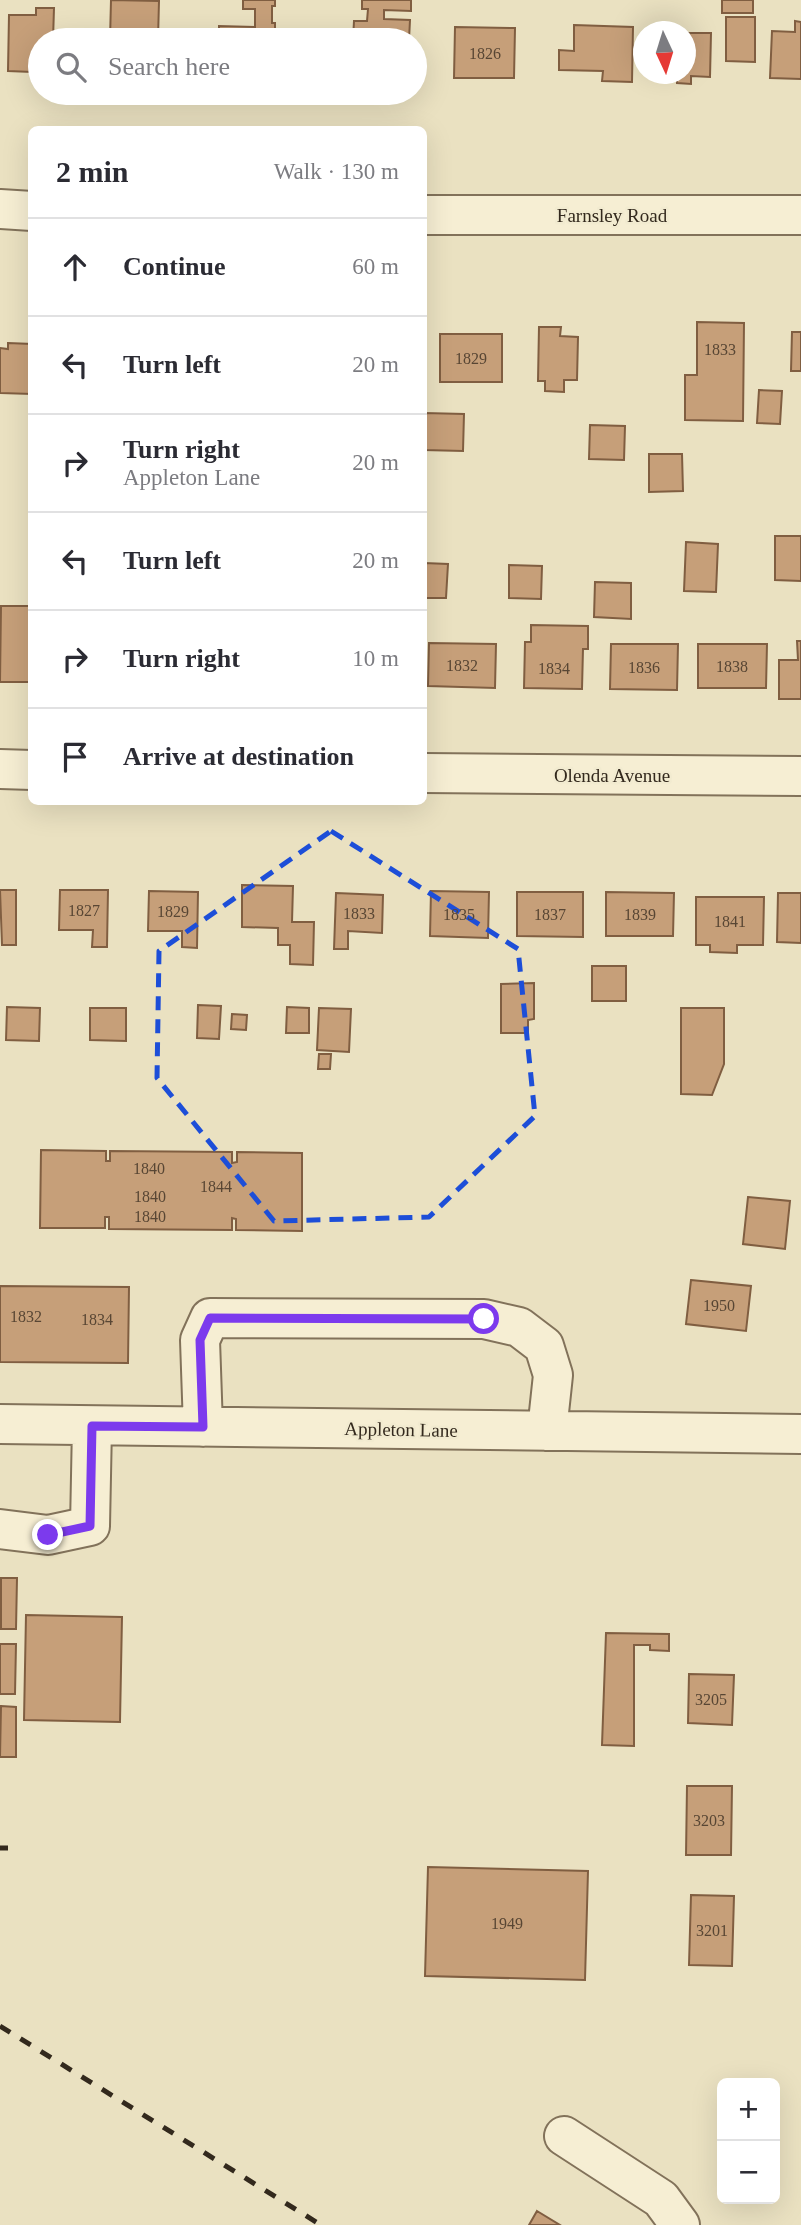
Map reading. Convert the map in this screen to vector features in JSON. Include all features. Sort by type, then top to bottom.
[{"type":"street","points":[[0,209],[28,211]]},
{"type":"street","name":"Farnsley Road","points":[[427,215],[801,215]]},
{"type":"street","points":[[0,769],[28,770]]},
{"type":"street","name":"Olenda Avenue","points":[[427,773],[801,776]]},
{"type":"street","points":[[203,1427],[200,1340],[210,1318],[484,1319],[519,1327],[544,1346],[552,1375],[547,1431]]},
{"type":"street","name":"Appleton Lane","points":[[0,1424],[801,1434]]},
{"type":"street","points":[[0,1529],[48,1535],[90,1526],[92,1426]]},
{"type":"street","points":[[564,2136],[661,2199],[680,2225]]},
{"type":"highlighted area","points":[[331,831],[518,949],[535,1116],[429,1217],[274,1221],[157,1078],[159,951]]},
{"type":"building","points":[[111,0],[159,1],[158,28],[110,28]]},
{"type":"building","points":[[243,0],[275,0],[275,6],[272,6],[272,23],[275,23],[275,28],[219,28],[255,27],[255,9],[243,9]]},
{"type":"building","points":[[362,0],[411,0],[411,11],[384,10],[384,19],[410,20],[410,28],[354,28],[354,21],[367,21],[368,9],[362,9]]},
{"type":"building","points":[[722,0],[753,0],[753,13],[722,13]]},
{"type":"building","points":[[36,8],[54,8],[53,28],[28,28],[28,72],[8,71],[9,15],[36,15]]},
{"type":"building","points":[[726,17],[755,17],[755,62],[726,61]]},
{"type":"building","points":[[795,21],[801,22],[801,79],[770,78],[772,31],[795,32]]},
{"type":"building","points":[[574,25],[633,27],[632,82],[602,81],[603,71],[559,70],[559,50],[574,51]]},
{"type":"building","points":[[455,27],[515,28],[514,78],[454,78]]},
{"type":"building","points":[[696,33],[711,33],[710,77],[696,76]]},
{"type":"building","points":[[697,322],[744,323],[743,421],[685,420],[685,375],[697,375]]},
{"type":"building","points":[[539,327],[561,327],[560,336],[578,337],[577,380],[564,380],[564,392],[545,391],[545,381],[538,381]]},
{"type":"building","points":[[792,332],[801,332],[801,371],[791,371]]},
{"type":"building","points":[[440,334],[502,334],[502,382],[440,382]]},
{"type":"building","points":[[8,343],[28,344],[28,394],[0,393],[0,348],[8,349]]},
{"type":"building","points":[[759,390],[782,391],[780,424],[757,423]]},
{"type":"building","points":[[427,413],[464,414],[463,451],[427,450]]},
{"type":"building","points":[[590,425],[625,426],[624,460],[589,459]]},
{"type":"building","points":[[649,454],[682,454],[683,491],[649,492]]},
{"type":"building","points":[[775,536],[801,536],[801,581],[775,580]]},
{"type":"building","points":[[686,542],[718,544],[716,592],[684,591]]},
{"type":"building","points":[[427,563],[448,564],[446,598],[427,598]]},
{"type":"building","points":[[509,565],[542,566],[541,599],[509,598]]},
{"type":"building","points":[[595,582],[631,583],[631,619],[594,617]]},
{"type":"building","points":[[1,606],[28,606],[28,682],[0,682]]},
{"type":"building","points":[[531,625],[588,626],[588,649],[583,649],[582,689],[524,688],[525,642],[531,642]]},
{"type":"building","points":[[797,641],[801,641],[801,699],[779,699],[779,660],[798,660]]},
{"type":"building","points":[[429,643],[496,644],[495,688],[428,686]]},
{"type":"building","points":[[611,644],[678,644],[677,690],[610,689]]},
{"type":"building","points":[[698,644],[767,644],[766,688],[698,688]]},
{"type":"building","points":[[242,885],[293,886],[292,922],[314,922],[313,965],[290,964],[290,945],[278,945],[278,928],[242,927]]},
{"type":"building","points":[[0,890],[16,890],[16,945],[2,945]]},
{"type":"building","points":[[60,890],[108,890],[107,947],[92,947],[93,930],[59,930]]},
{"type":"building","points":[[149,891],[198,892],[197,948],[182,947],[182,931],[148,931]]},
{"type":"building","points":[[431,891],[489,892],[488,938],[430,936]]},
{"type":"building","points":[[517,892],[583,892],[583,937],[517,936]]},
{"type":"building","points":[[606,892],[674,893],[673,936],[606,936]]},
{"type":"building","points":[[336,893],[383,895],[382,933],[348,931],[348,949],[334,949]]},
{"type":"building","points":[[778,893],[801,893],[801,943],[777,942]]},
{"type":"building","points":[[696,897],[764,897],[763,945],[737,945],[737,953],[710,952],[710,945],[696,945]]},
{"type":"building","points":[[592,966],[626,966],[626,1001],[592,1001]]},
{"type":"building","points":[[534,983],[534,1019],[528,1020],[528,1033],[501,1033],[501,984]]},
{"type":"building","points":[[198,1005],[221,1006],[219,1039],[197,1038]]},
{"type":"building","points":[[7,1007],[40,1008],[39,1041],[6,1040]]},
{"type":"building","points":[[287,1007],[309,1008],[309,1033],[286,1033]]},
{"type":"building","points":[[90,1008],[126,1008],[126,1041],[90,1040]]},
{"type":"building","points":[[319,1008],[351,1009],[349,1052],[317,1050]]},
{"type":"building","points":[[681,1008],[724,1008],[724,1064],[712,1095],[681,1094]]},
{"type":"building","points":[[232,1014],[247,1015],[246,1030],[231,1029]]},
{"type":"building","points":[[319,1054],[331,1054],[330,1069],[318,1069]]},
{"type":"building","points":[[41,1150],[106,1151],[106,1161],[110,1161],[110,1151],[232,1152],[232,1163],[237,1162],[237,1152],[302,1153],[302,1231],[236,1230],[236,1219],[232,1218],[232,1230],[109,1229],[109,1217],[105,1217],[105,1228],[40,1228]]},
{"type":"building","points":[[748,1197],[790,1201],[785,1249],[743,1244]]},
{"type":"building","points":[[691,1280],[751,1286],[746,1331],[686,1324]]},
{"type":"building","points":[[0,1286],[129,1287],[128,1363],[0,1362]]},
{"type":"building","points":[[1,1578],[17,1578],[16,1629],[1,1629]]},
{"type":"building","points":[[26,1615],[122,1617],[120,1722],[24,1720]]},
{"type":"building","points":[[606,1633],[669,1634],[669,1651],[650,1650],[650,1645],[634,1645],[634,1746],[602,1745]]},
{"type":"building","points":[[0,1644],[16,1644],[15,1694],[0,1694]]},
{"type":"building","points":[[689,1674],[734,1675],[732,1725],[688,1723]]},
{"type":"building","points":[[1,1706],[16,1707],[16,1757],[0,1757]]},
{"type":"building","points":[[687,1786],[732,1786],[731,1855],[686,1855]]},
{"type":"building","points":[[428,1867],[588,1871],[585,1980],[425,1976]]},
{"type":"building","points":[[691,1895],[734,1896],[732,1966],[689,1965]]},
{"type":"building","points":[[537,2211],[560,2225],[529,2225]]},
{"type":"railway","points":[[0,1848],[8,1848]]},
{"type":"railway","points":[[0,2026],[321,2225]]},
{"type":"route","points":[[48,1535],[90,1526],[92,1426],[203,1427],[200,1340],[210,1318],[484,1319]]}]
